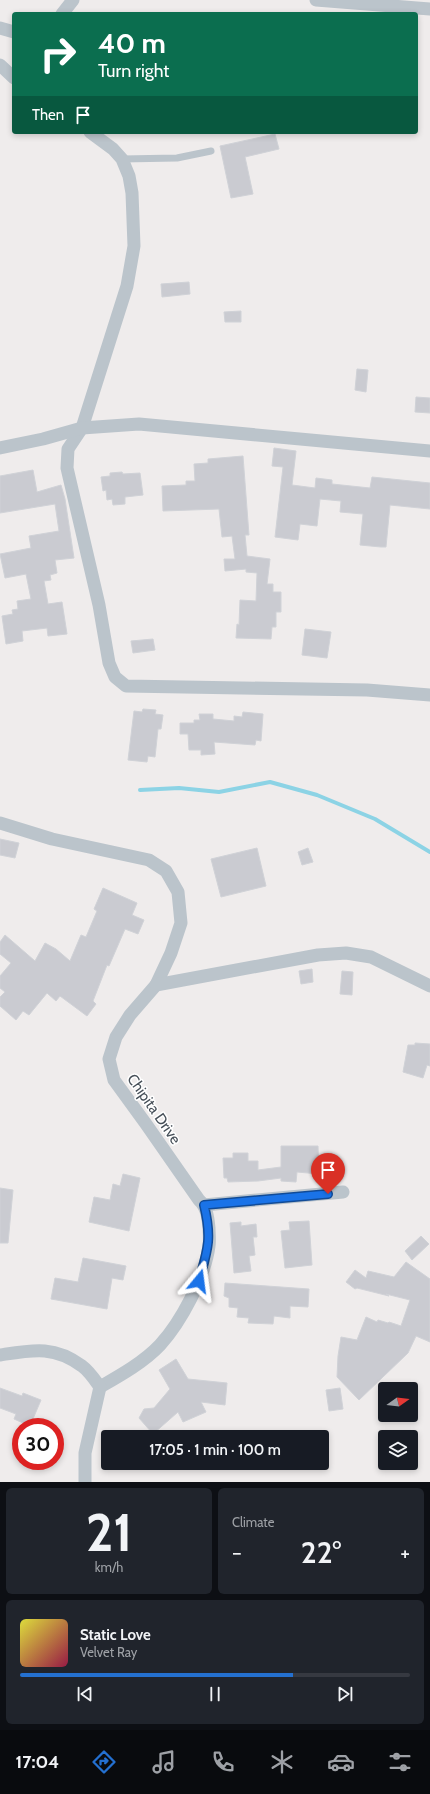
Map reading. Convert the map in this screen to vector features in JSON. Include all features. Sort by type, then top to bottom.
[{"type":"street","points":[[64,12],[73,0]]},
{"type":"street","points":[[316,0],[430,9]]},
{"type":"street","points":[[0,28],[12,31]]},
{"type":"street","points":[[0,65],[12,76]]},
{"type":"street","points":[[93,134],[113,149],[122,159],[129,176],[132,193],[134,246],[127,286],[82,428],[68,449],[68,468],[99,605],[109,663],[115,677],[126,686],[352,690],[430,695]]},
{"type":"street","points":[[0,448],[43,439],[82,428],[154,424],[430,451]]},
{"type":"street","name":"Chipita Drive","points":[[0,823],[52,839],[149,860],[166,871],[178,892],[181,923],[171,953],[156,985],[130,1016],[116,1037],[109,1060],[114,1080],[204,1205],[208,1222],[209,1246],[199,1281],[183,1313],[160,1344],[131,1368],[100,1387]]},
{"type":"street","points":[[156,985],[318,955],[346,953],[371,957],[430,986]]},
{"type":"street","points":[[204,1205],[343,1192]]},
{"type":"street","points":[[0,1356],[29,1350],[53,1351],[83,1366],[100,1387],[85,1453],[85,1482]]},
{"type":"lane","points":[[122,159],[177,158],[211,151]]},
{"type":"building","points":[[275,134],[279,149],[245,157],[253,194],[231,198],[220,146]]},
{"type":"building","points":[[189,282],[190,294],[162,297],[161,284]]},
{"type":"building","points":[[241,311],[241,322],[225,322],[224,312]]},
{"type":"building","points":[[357,369],[368,370],[366,392],[355,390]]},
{"type":"building","points":[[416,397],[430,398],[430,413],[415,412]]},
{"type":"building","points":[[274,448],[296,451],[292,485],[315,488],[316,478],[332,480],[332,484],[370,488],[372,477],[430,483],[430,509],[390,505],[386,547],[360,545],[363,514],[340,512],[341,501],[320,499],[317,526],[300,524],[298,540],[275,537],[283,467],[272,466]]},
{"type":"building","points":[[243,456],[249,535],[245,535],[247,556],[270,559],[267,584],[273,584],[273,592],[281,592],[281,612],[276,612],[276,627],[272,627],[271,639],[236,638],[237,624],[239,625],[240,600],[256,601],[257,573],[246,572],[246,569],[225,571],[224,559],[235,559],[232,536],[222,537],[219,509],[163,511],[162,486],[186,485],[186,481],[195,481],[194,464],[208,463],[208,459]]},
{"type":"building","points":[[33,470],[37,492],[61,485],[65,499],[74,558],[55,560],[57,573],[50,575],[51,580],[44,581],[48,604],[62,602],[67,634],[48,636],[47,628],[22,631],[23,641],[6,644],[2,616],[13,614],[12,610],[18,609],[17,601],[31,599],[26,574],[5,578],[0,554],[31,548],[29,536],[59,531],[55,504],[0,513],[0,476]]},
{"type":"building","points":[[122,472],[123,474],[140,473],[143,495],[125,497],[125,504],[113,505],[112,499],[107,500],[106,490],[103,491],[101,477],[110,476],[110,473]]},
{"type":"building","points":[[305,629],[331,632],[327,658],[302,655]]},
{"type":"building","points":[[153,639],[155,650],[133,653],[131,641]]},
{"type":"building","points":[[143,709],[156,710],[155,714],[163,715],[161,729],[158,729],[155,757],[148,756],[147,762],[128,760],[134,711],[142,712]]},
{"type":"building","points":[[243,712],[263,714],[261,741],[256,740],[255,745],[214,742],[215,754],[201,755],[201,750],[189,750],[188,734],[180,734],[180,723],[194,723],[194,720],[200,720],[199,714],[213,714],[213,719],[234,721],[234,716],[242,717]]},
{"type":"building","points":[[0,839],[19,843],[15,858],[0,855]]},
{"type":"building","points":[[257,848],[266,886],[221,897],[211,859]]},
{"type":"building","points":[[308,848],[313,862],[302,865],[298,852]]},
{"type":"building","points":[[103,888],[137,903],[132,915],[144,920],[138,934],[125,929],[109,966],[107,965],[93,1001],[96,1004],[87,1016],[60,996],[56,1001],[47,993],[29,1015],[23,1011],[16,1020],[0,1006],[0,997],[5,992],[0,988],[0,976],[11,963],[0,954],[0,942],[5,935],[35,961],[45,943],[56,949],[70,961],[81,935],[86,937],[97,911],[94,909]]},
{"type":"building","points":[[312,969],[313,982],[301,984],[299,971]]},
{"type":"building","points":[[342,971],[353,972],[352,995],[340,994]]},
{"type":"building","points":[[415,1043],[430,1044],[430,1066],[427,1065],[423,1078],[403,1072],[408,1045],[415,1045]]},
{"type":"building","points":[[281,1146],[318,1146],[319,1174],[297,1172],[296,1182],[281,1181],[281,1178],[258,1181],[228,1182],[227,1178],[224,1178],[223,1158],[233,1158],[233,1153],[248,1153],[248,1161],[258,1161],[258,1170],[281,1167]]},
{"type":"building","points":[[123,1174],[140,1178],[129,1231],[89,1222],[94,1197],[110,1200],[113,1184],[120,1186]]},
{"type":"building","points":[[0,1188],[13,1190],[8,1243],[0,1243]]},
{"type":"building","points":[[309,1221],[312,1265],[285,1268],[281,1231],[290,1230],[289,1222]]},
{"type":"building","points":[[241,1222],[241,1226],[256,1224],[257,1237],[253,1237],[255,1255],[249,1256],[251,1271],[234,1273],[230,1223]]},
{"type":"building","points":[[421,1236],[429,1244],[412,1260],[405,1251]]},
{"type":"building","points":[[83,1258],[126,1266],[123,1280],[112,1278],[107,1309],[51,1299],[55,1278],[78,1282]]},
{"type":"building","points":[[406,1262],[430,1279],[430,1342],[416,1336],[408,1353],[359,1400],[337,1377],[341,1337],[357,1340],[366,1317],[377,1322],[378,1320],[401,1326],[410,1300],[357,1288],[355,1289],[346,1282],[355,1270],[366,1278],[368,1271],[394,1277]]},
{"type":"building","points":[[225,1283],[309,1289],[308,1307],[290,1306],[290,1318],[274,1316],[273,1324],[248,1323],[249,1318],[237,1317],[238,1308],[229,1307],[229,1298],[224,1296]]},
{"type":"building","points":[[176,1359],[188,1379],[227,1383],[225,1405],[201,1402],[206,1412],[183,1422],[178,1412],[158,1430],[150,1430],[139,1418],[144,1409],[154,1408],[170,1389],[159,1370]]},
{"type":"building","points":[[0,1388],[22,1396],[23,1393],[41,1400],[33,1418],[14,1418],[16,1414],[0,1408]]},
{"type":"building","points":[[340,1388],[343,1409],[329,1411],[326,1390]]},
{"type":"waterway","points":[[140,790],[179,788],[219,792],[270,782],[317,795],[375,819],[430,852]]},
{"type":"route","points":[[199,1281],[209,1246],[208,1222],[204,1205],[328,1194]]}]
